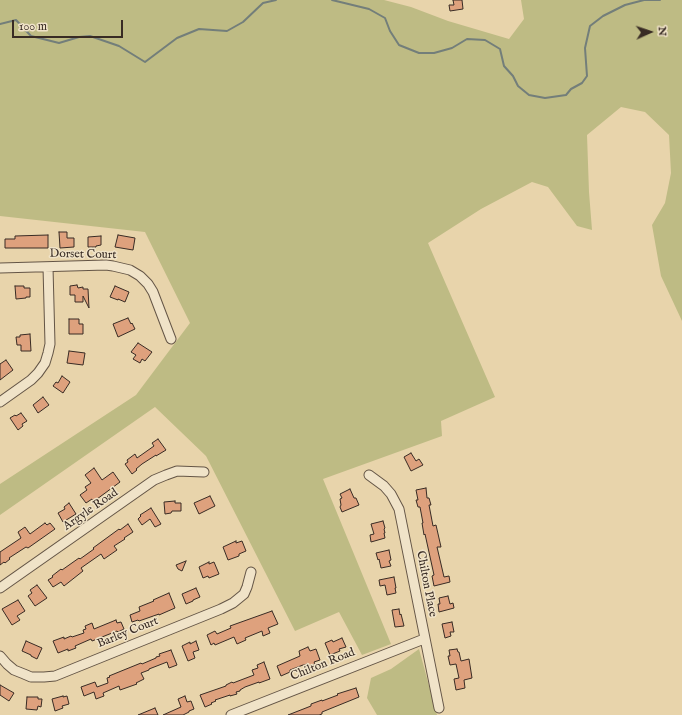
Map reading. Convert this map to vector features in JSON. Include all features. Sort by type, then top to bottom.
[{"type":"street","name":"Dorset Court","points":[[0,268],[113,266],[134,272],[148,284],[153,292],[171,339]]},
{"type":"street","points":[[0,402],[30,380],[38,373],[45,363],[50,344],[48,267]]},
{"type":"street","name":"Argyle Road","points":[[0,588],[154,480],[177,472],[204,472]]},
{"type":"street","name":"Chilton Place","points":[[369,475],[384,486],[391,494],[399,509],[439,708]]},
{"type":"street","name":"Barley Court","points":[[0,656],[14,670],[31,677],[55,676],[221,609],[244,594],[252,572]]},
{"type":"street","name":"Chilton Road","points":[[231,715],[424,639]]},
{"type":"shaded area","points":[[0,0],[384,0],[411,7],[448,21],[509,39],[524,19],[521,0],[682,0],[682,321],[661,276],[652,225],[665,203],[671,173],[669,135],[645,112],[621,107],[587,135],[592,230],[577,226],[548,187],[532,182],[481,209],[428,243],[495,397],[441,421],[442,436],[323,479],[391,644],[362,655],[339,612],[295,631],[206,456],[155,407],[0,515],[0,484],[136,395],[190,323],[145,232],[0,216]]},
{"type":"shaded area","points":[[419,649],[437,715],[377,715],[367,698],[371,678],[391,669]]},
{"type":"building","points":[[453,0],[462,0],[463,9],[450,11],[449,5],[454,5]]},
{"type":"building","points":[[59,232],[67,232],[67,238],[74,238],[74,247],[60,248]]},
{"type":"building","points":[[48,235],[48,248],[5,248],[5,239],[15,239],[15,236]]},
{"type":"building","points":[[118,235],[135,238],[133,250],[115,247]]},
{"type":"building","points":[[101,236],[101,245],[96,247],[88,247],[88,237]]},
{"type":"building","points":[[77,285],[78,288],[83,287],[83,289],[88,289],[89,308],[83,296],[83,302],[75,302],[75,295],[70,295],[70,286]]},
{"type":"building","points":[[15,286],[30,288],[30,297],[16,299]]},
{"type":"building","points":[[115,286],[129,292],[125,302],[110,297]]},
{"type":"building","points":[[128,318],[135,329],[118,337],[113,324]]},
{"type":"building","points":[[69,319],[79,319],[79,324],[83,324],[83,334],[69,334]]},
{"type":"building","points":[[30,334],[31,351],[21,351],[21,345],[17,345],[16,337]]},
{"type":"building","points":[[138,343],[152,352],[145,361],[142,359],[140,363],[133,359],[136,355],[131,352]]},
{"type":"building","points":[[69,351],[85,353],[83,365],[67,363]]},
{"type":"building","points":[[6,360],[13,370],[0,380],[0,364]]},
{"type":"building","points":[[62,376],[70,382],[63,393],[53,386],[56,382],[58,383]]},
{"type":"building","points":[[43,397],[49,405],[38,413],[33,405]]},
{"type":"building","points":[[21,413],[27,421],[22,424],[23,426],[18,430],[10,418]]},
{"type":"building","points":[[158,439],[166,450],[142,464],[132,474],[125,464],[128,462],[127,460],[135,454],[137,458],[154,446],[152,443]]},
{"type":"building","points":[[411,453],[416,461],[419,459],[423,465],[411,471],[404,457]]},
{"type":"building","points":[[94,468],[102,480],[113,472],[120,482],[93,502],[92,499],[86,503],[80,495],[87,490],[85,487],[91,483],[85,475]]},
{"type":"building","points":[[426,488],[427,498],[429,498],[431,505],[429,505],[433,526],[436,525],[441,547],[437,547],[444,577],[449,576],[450,582],[434,586],[432,576],[434,575],[425,534],[424,535],[420,507],[418,507],[416,500],[418,500],[416,490]]},
{"type":"building","points":[[350,489],[359,505],[342,512],[340,507],[340,499],[342,498],[340,494]]},
{"type":"building","points":[[210,496],[215,506],[199,514],[194,503]]},
{"type":"building","points":[[175,501],[175,503],[181,503],[181,511],[172,511],[171,513],[165,514],[164,502]]},
{"type":"building","points":[[69,503],[76,514],[63,522],[58,513],[65,509],[64,507]]},
{"type":"building","points":[[151,508],[161,524],[155,527],[150,519],[142,525],[138,519],[141,516],[140,515]]},
{"type":"building","points":[[383,521],[385,538],[371,542],[370,535],[374,534],[371,524]]},
{"type":"building","points":[[45,523],[47,525],[50,523],[55,529],[0,565],[0,552],[21,538],[18,532],[25,527],[30,534]]},
{"type":"building","points":[[128,524],[133,532],[114,546],[117,550],[104,559],[101,554],[81,568],[83,571],[64,586],[61,582],[53,587],[48,580],[53,577],[52,576],[79,558],[80,559],[119,529],[120,530]]},
{"type":"building","points":[[236,541],[236,543],[242,541],[246,551],[239,554],[239,556],[228,560],[223,547]]},
{"type":"building","points":[[389,550],[391,560],[389,561],[391,566],[381,568],[376,553]]},
{"type":"building","points":[[186,561],[182,571],[178,569],[176,565]]},
{"type":"building","points":[[209,562],[209,564],[214,562],[219,574],[209,578],[208,576],[203,578],[199,567]]},
{"type":"building","points":[[394,577],[396,593],[387,595],[385,585],[380,586],[379,580]]},
{"type":"building","points":[[37,585],[47,598],[35,606],[28,596],[32,593],[30,590]]},
{"type":"building","points":[[196,588],[200,597],[186,604],[182,594]]},
{"type":"building","points":[[169,593],[175,608],[159,615],[132,622],[130,615],[140,611],[139,607]]},
{"type":"building","points":[[448,596],[450,604],[453,603],[454,608],[439,612],[439,598]]},
{"type":"building","points":[[18,600],[25,611],[17,616],[20,620],[12,625],[2,609]]},
{"type":"building","points":[[399,609],[404,626],[395,627],[392,610]]},
{"type":"building","points":[[272,611],[278,624],[268,628],[270,633],[263,636],[262,631],[245,638],[246,640],[237,644],[234,637],[215,645],[214,643],[211,645],[207,635],[215,631],[217,634],[231,628],[230,626]]},
{"type":"building","points":[[116,620],[117,623],[121,622],[124,629],[92,641],[91,639],[75,646],[76,648],[58,653],[53,641],[84,633],[83,630],[86,629],[85,626],[92,623],[94,629]]},
{"type":"building","points":[[452,622],[454,632],[450,632],[451,636],[445,638],[442,624]]},
{"type":"building","points":[[342,638],[346,647],[339,649],[340,651],[330,655],[325,643],[332,640],[333,642]]},
{"type":"building","points":[[26,641],[42,648],[37,659],[22,651]]},
{"type":"building","points":[[196,641],[199,650],[193,652],[195,658],[188,661],[182,646]]},
{"type":"building","points":[[308,647],[310,651],[316,649],[320,660],[314,662],[315,664],[308,666],[307,664],[290,670],[290,672],[281,676],[277,666],[300,656],[299,651]]},
{"type":"building","points":[[457,649],[461,661],[469,659],[472,678],[464,680],[465,688],[456,690],[454,679],[459,678],[456,664],[450,665],[448,656],[450,656],[449,650]]},
{"type":"building","points":[[171,650],[177,665],[169,668],[167,662],[149,669],[141,673],[144,679],[136,683],[137,684],[120,690],[119,686],[103,693],[104,696],[96,699],[94,692],[84,696],[81,687],[95,682],[97,687],[108,683],[107,678],[110,677],[109,676],[141,663],[142,664],[160,656],[159,654]]},
{"type":"building","points":[[264,662],[270,679],[245,687],[236,692],[237,694],[215,700],[216,701],[211,703],[212,704],[205,707],[200,695],[254,675],[252,670],[258,668],[257,665]]},
{"type":"building","points":[[0,685],[14,693],[9,701],[0,695]]},
{"type":"building","points":[[356,688],[359,697],[322,712],[322,714],[288,715],[311,706],[311,704]]},
{"type":"building","points":[[67,696],[69,704],[62,706],[63,708],[55,711],[52,699]]},
{"type":"building","points":[[185,696],[187,702],[191,701],[194,709],[183,715],[163,715],[181,707],[178,699]]},
{"type":"building","points":[[27,697],[38,697],[38,699],[42,699],[41,707],[38,706],[37,710],[26,709]]},
{"type":"building","points":[[155,708],[158,715],[138,715]]},
{"type":"waterway","points":[[0,24],[16,20],[31,36],[59,43],[79,37],[90,36],[119,46],[145,62],[177,38],[199,29],[227,31],[243,22],[263,3],[276,0]]},
{"type":"waterway","points":[[332,0],[369,9],[385,18],[390,31],[399,45],[419,53],[434,53],[452,48],[467,39],[485,40],[500,49],[504,66],[513,76],[518,86],[529,95],[545,98],[566,95],[571,89],[582,83],[587,76],[585,48],[590,26],[603,16],[625,5],[644,0],[660,0]]}]
